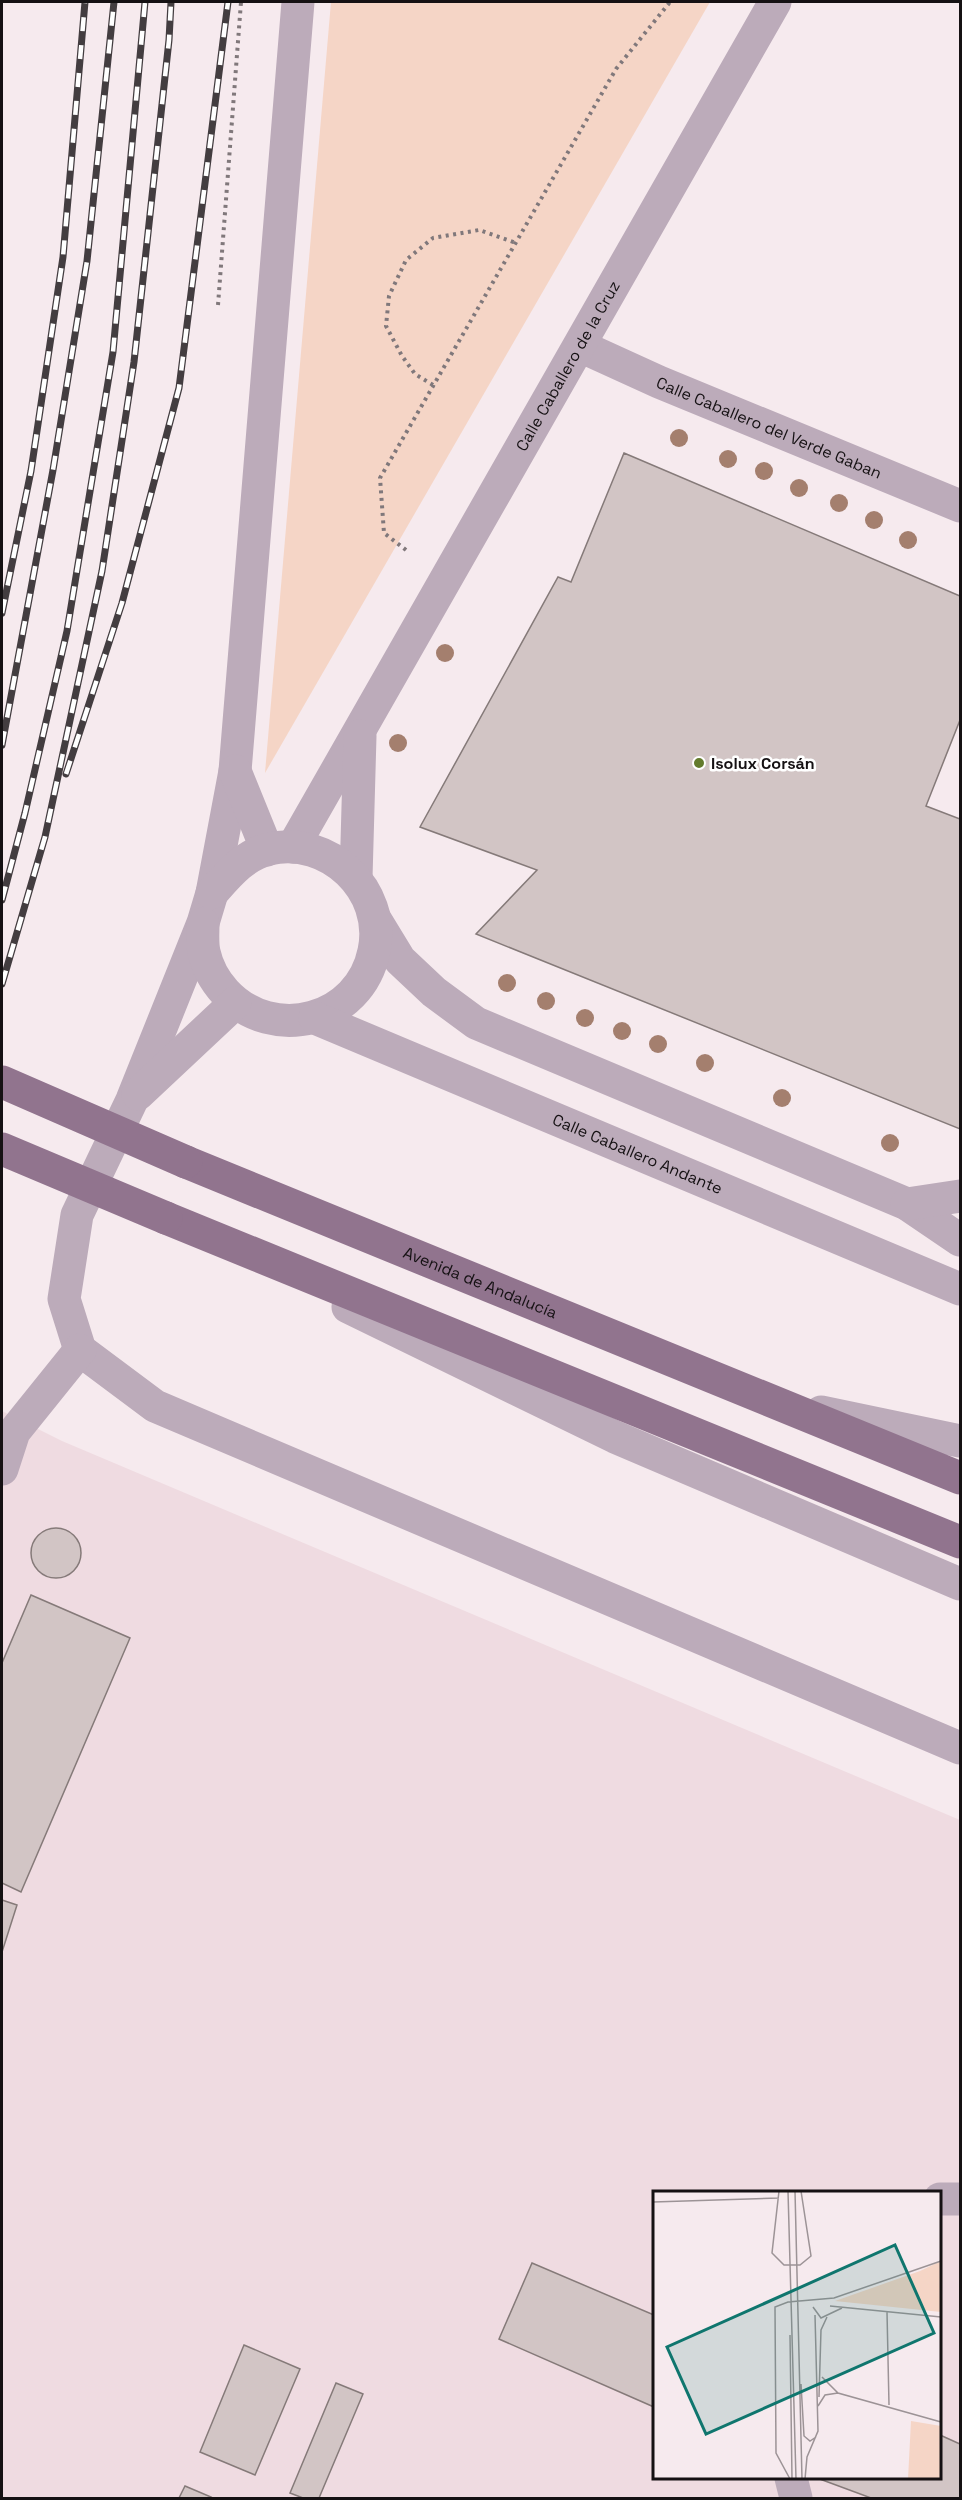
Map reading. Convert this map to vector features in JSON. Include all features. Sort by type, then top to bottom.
[{"type":"main road","name":"Avenida de Andalucía","points":[[2,1082],[186,1162],[960,1478]]},
{"type":"main road","points":[[2,1149],[960,1542]]},
{"type":"street","points":[[298,2],[235,771],[208,908],[204,952],[215,981],[235,1003],[260,1017],[288,1021],[315,1018],[343,1003],[364,980],[375,951],[375,919]]},
{"type":"street","name":"Calle Caballero de la Cruz","points":[[280,848],[360,732],[775,2]]},
{"type":"street","name":"Calle Caballero del Verde Gaban","points":[[580,346],[659,382],[960,506]]},
{"type":"street","name":"Calle Caballero de la Cruz","points":[[356,878],[360,732]]},
{"type":"street","points":[[235,771],[280,848]]},
{"type":"street","points":[[960,1240],[907,1204],[476,1023],[434,992],[400,960],[375,919],[368,897],[356,878],[328,856],[280,848],[235,866],[208,908],[132,1100],[77,1215],[64,1299],[80,1350],[155,1406],[960,1748]]},
{"type":"street","points":[[132,1100],[235,1003]]},
{"type":"street","name":"Calle Caballero Andante","points":[[315,1018],[960,1289]]},
{"type":"street","points":[[907,1204],[960,1196]]},
{"type":"street","points":[[166,1218],[615,1437],[960,1584]]},
{"type":"street","points":[[2,1469],[14,1432],[80,1350]]},
{"type":"street","points":[[777,1403],[960,1441]]},
{"type":"street","points":[[941,2199],[960,2199]]},
{"type":"street","points":[[791,2479],[796,2499]]},
{"type":"path","points":[[218,305],[241,2]]},
{"type":"path","points":[[406,550],[384,533],[380,478],[616,69],[670,2]]},
{"type":"path","points":[[433,385],[415,374],[402,356],[386,326],[389,296],[406,260],[433,238],[479,230],[516,243]]},
{"type":"shaded area","points":[[331,2],[710,2],[265,773]]},
{"type":"shaded area","points":[[2,1411],[62,1441],[960,1820],[960,2498],[2,2498]]},
{"type":"building","name":"Isolux Corsán","points":[[624,453],[960,596],[960,720],[926,806],[960,819],[960,1129],[476,934],[537,870],[420,827],[558,577],[571,582]]},
{"type":"building","points":[[56,1528],[65,1530],[76,1539],[81,1553],[79,1562],[70,1573],[56,1578],[47,1576],[36,1567],[31,1553],[33,1544],[42,1533]]},
{"type":"building","points":[[31,1595],[130,1638],[21,1892],[2,1883],[2,1663]]},
{"type":"building","points":[[2,1900],[17,1905],[2,1952]]},
{"type":"building","points":[[532,2263],[653,2315],[653,2407],[499,2339]]},
{"type":"building","points":[[244,2345],[300,2369],[255,2475],[200,2452]]},
{"type":"building","points":[[336,2383],[363,2394],[319,2498],[303,2498],[290,2493]]},
{"type":"building","points":[[941,2435],[960,2444],[960,2498],[871,2498],[820,2479],[941,2479]]},
{"type":"building","points":[[185,2486],[211,2497],[179,2498]]},
{"type":"railway","points":[[2,613],[31,471],[63,257],[85,2]]},
{"type":"railway","points":[[2,745],[53,470],[87,261],[114,2]]},
{"type":"railway","points":[[2,900],[25,813],[67,631],[113,352],[145,2]]},
{"type":"railway","points":[[2,984],[45,837],[102,571],[134,362],[169,40],[171,2]]},
{"type":"railway","points":[[66,774],[122,603],[179,388],[228,2]]},
{"type":"place","name":"Isolux Corsán","points":[[699,763]]}]
